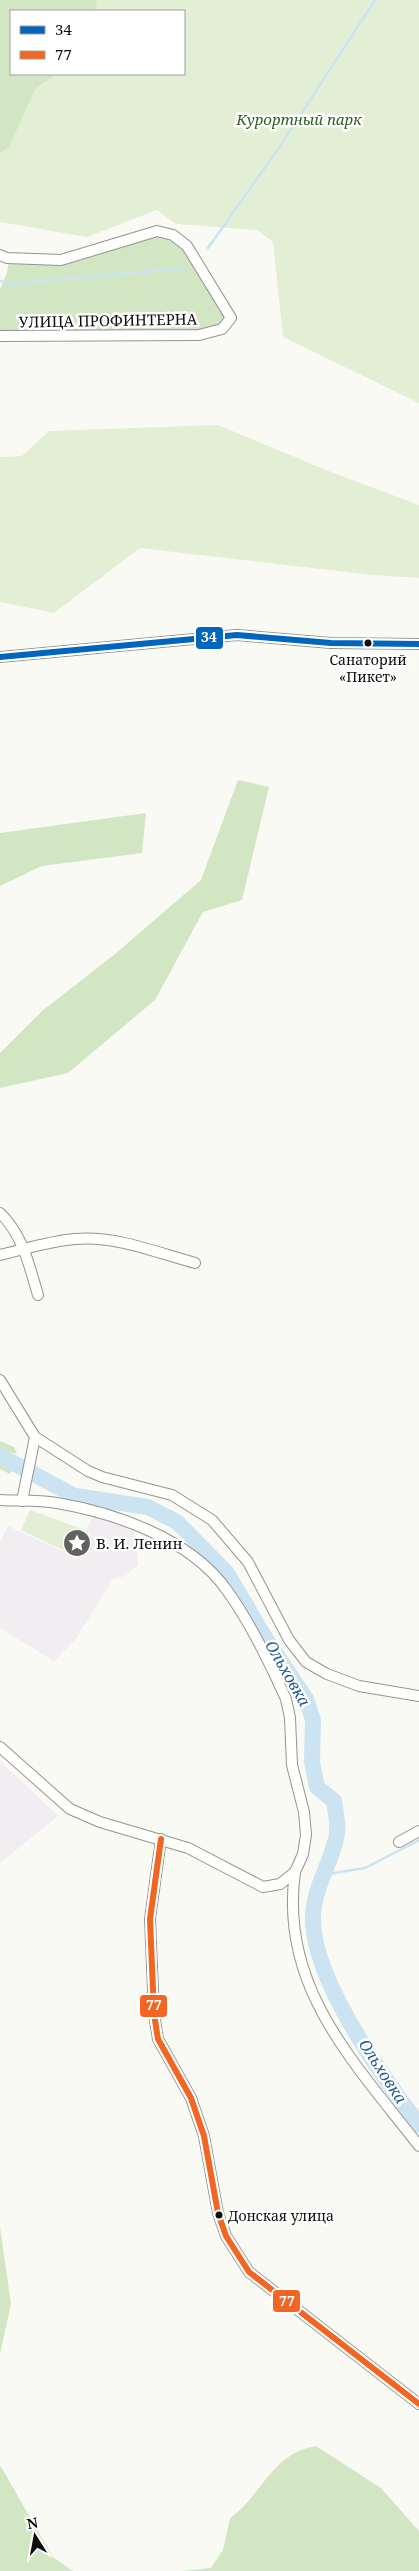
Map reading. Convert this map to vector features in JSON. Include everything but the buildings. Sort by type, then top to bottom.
[{"type":"street","name":"УЛИЦА ПРОФИНТЕРНА","points":[[0,255],[7,258],[61,260],[157,231],[173,236],[187,246],[231,318],[222,329],[199,335],[0,336]]},
{"type":"street","points":[[0,657],[237,635],[331,643],[419,644]]},
{"type":"street","points":[[0,1213],[12,1225],[24,1249],[38,1295]]},
{"type":"street","points":[[0,1255],[76,1239],[95,1239],[137,1247],[195,1264]]},
{"type":"street","points":[[0,1380],[35,1437],[88,1471],[102,1477],[172,1495],[212,1520],[248,1562],[289,1640],[306,1662],[327,1674],[359,1686],[419,1696]]},
{"type":"street","points":[[22,1501],[25,1476],[35,1437]]},
{"type":"street","points":[[0,1500],[57,1503],[139,1526],[169,1539],[208,1568],[226,1588],[286,1699],[290,1718],[292,1765],[304,1812],[306,1835],[303,1854],[295,1872],[291,1900],[294,1930],[305,1973],[317,2005],[333,2035],[419,2146]]},
{"type":"street","points":[[0,1747],[70,1810],[100,1822],[188,1848],[262,1887],[280,1884],[295,1872]]},
{"type":"street","points":[[399,1842],[419,1831]]},
{"type":"street","points":[[161,1839],[150,1918],[154,2014],[158,2039],[191,2098],[204,2136],[218,2213],[226,2236],[249,2272],[419,2404]]},
{"type":"shaded area","points":[[92,1517],[134,1528],[138,1565],[125,1576],[113,1579],[75,1640],[54,1661],[0,1628],[0,1542],[8,1526],[75,1557]]},
{"type":"shaded area","points":[[0,1761],[58,1816],[0,1863]]},
{"type":"green space","name":"Курортный парк","points":[[0,0],[419,0],[419,403],[283,337],[273,242],[257,230],[176,224],[157,210],[87,237],[0,222]]},
{"type":"green space","points":[[0,0],[97,0],[95,10],[10,10],[10,75],[55,75],[35,89],[9,147],[0,153]]},
{"type":"green space","points":[[157,235],[172,238],[186,250],[227,317],[221,326],[198,333],[0,331],[0,289],[7,273],[9,260],[62,263]]},
{"type":"green space","points":[[218,425],[331,472],[419,505],[419,578],[372,575],[140,548],[54,613],[0,602],[0,457],[22,456],[49,431]]},
{"type":"green space","points":[[238,780],[269,787],[242,900],[203,912],[155,1000],[68,1073],[0,1088],[0,1053],[42,1011],[115,954],[201,880]]},
{"type":"green space","points":[[146,813],[142,853],[42,866],[0,886],[0,833]]},
{"type":"green space","points":[[0,1441],[14,1447],[17,1454],[0,1450]]},
{"type":"green space","points":[[0,1462],[14,1466],[10,1474],[0,1469]]},
{"type":"green space","points":[[30,1510],[85,1530],[73,1555],[21,1530]]},
{"type":"green space","points":[[0,2227],[11,2304],[0,2354]]},
{"type":"green space","points":[[316,2446],[381,2488],[419,2531],[419,2571],[180,2571],[211,2568],[223,2550],[230,2518],[251,2498],[277,2466],[301,2450]]},
{"type":"green space","points":[[0,2465],[53,2557],[73,2571],[0,2571]]},
{"type":"waterway","points":[[208,248],[281,145],[375,0]]},
{"type":"waterway","points":[[0,281],[12,284],[185,268]]},
{"type":"waterway","name":"Ольховка","points":[[0,1456],[75,1496],[148,1507],[177,1522],[227,1573],[264,1636],[306,1699],[313,1720],[312,1762],[317,1787],[334,1801],[337,1825],[333,1849],[319,1886],[314,1906],[315,1941],[324,1968],[351,2025],[419,2125]]},
{"type":"waterway","points":[[322,1875],[365,1868],[419,1840]]},
{"type":"transit line","name":"34","points":[[0,657],[237,635],[331,643],[419,644]]},
{"type":"transit line","name":"77","points":[[161,1839],[150,1919],[154,2014],[158,2039],[191,2098],[204,2136],[218,2213],[226,2236],[249,2272],[419,2404]]},
{"type":"place","name":"Санаторий «Пикет»","points":[[368,643]]},
{"type":"place","name":"В. И. Ленин","points":[[77,1543]]},
{"type":"place","name":"Донская улица","points":[[219,2215]]}]
